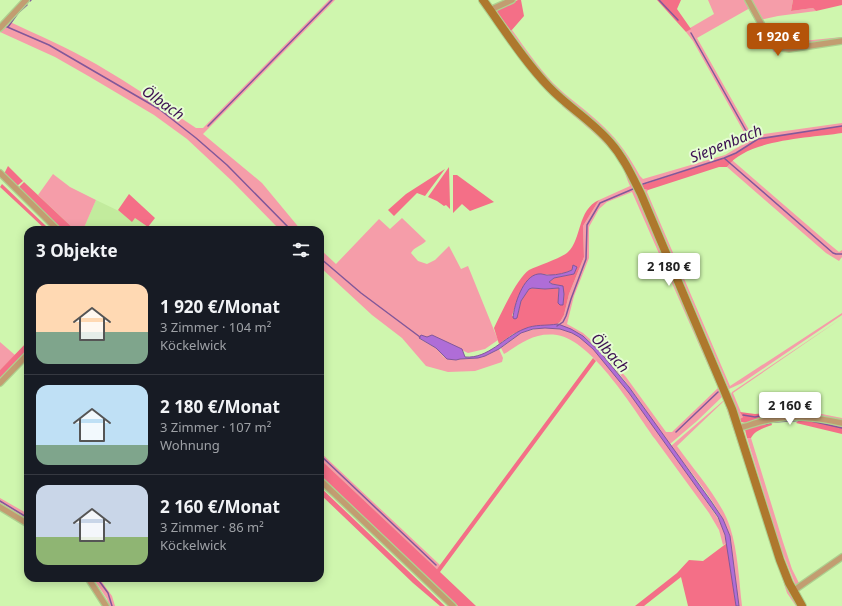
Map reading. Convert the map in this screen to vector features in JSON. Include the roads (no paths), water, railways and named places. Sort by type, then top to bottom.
[{"type":"main road","points":[[483,0],[539,76],[560,98],[609,141],[628,166],[726,394],[739,428],[780,560],[793,591],[802,606]]},
{"type":"street","points":[[0,28],[26,0]]},
{"type":"street","points":[[490,10],[512,0]]},
{"type":"street","points":[[748,0],[769,38],[776,47],[789,49],[842,41]]},
{"type":"street","points":[[0,174],[54,226]]},
{"type":"street","points":[[0,383],[24,358]]},
{"type":"street","points":[[739,428],[762,421],[793,416],[812,417],[842,423]]},
{"type":"street","points":[[324,484],[453,606]]},
{"type":"street","points":[[0,507],[24,522]]},
{"type":"street","points":[[793,591],[842,557]]},
{"type":"street","points":[[91,582],[106,606]]},
{"type":"waterway","points":[[208,126],[332,0]]},
{"type":"waterway","points":[[659,0],[678,20]]},
{"type":"waterway","points":[[8,27],[18,13],[27,5]]},
{"type":"waterway","name":"Ölbach","points":[[5,26],[49,45],[159,109],[227,165],[287,226]]},
{"type":"waterway","points":[[691,33],[749,136]]},
{"type":"waterway","name":"Siepenbach","points":[[643,184],[724,158],[736,153],[758,139],[842,126]]},
{"type":"waterway","points":[[724,158],[833,253],[842,254]]},
{"type":"waterway","name":"Siepenbach","points":[[557,326],[563,322],[566,316],[586,259],[587,225],[600,203],[633,189]]},
{"type":"waterway","name":"Ölbach","points":[[324,261],[361,293],[420,337]]},
{"type":"waterway","points":[[676,432],[718,392]]},
{"type":"waterway","points":[[743,415],[755,417],[764,415]]},
{"type":"waterway","points":[[766,424],[773,422],[807,420]]},
{"type":"waterway","points":[[811,421],[842,428]]},
{"type":"waterway","points":[[324,459],[436,565]]},
{"type":"waterway","points":[[0,501],[24,516]]},
{"type":"waterway","points":[[100,582],[108,593],[112,606]]}]
